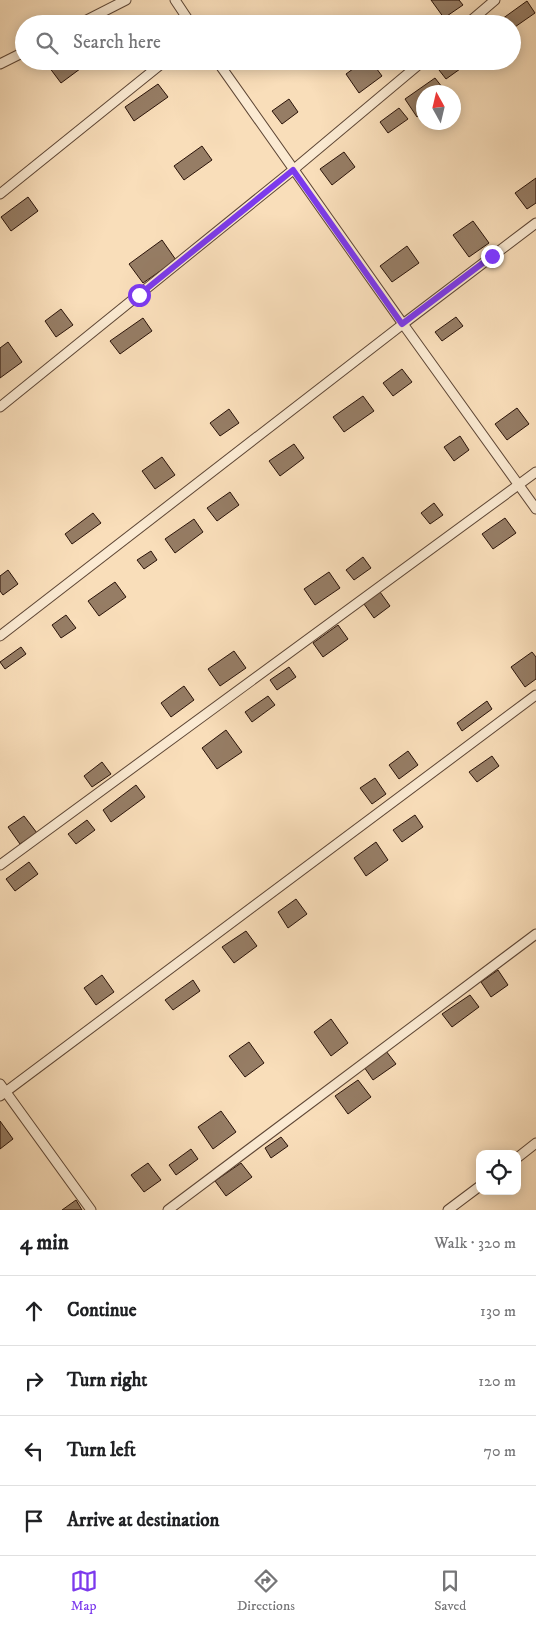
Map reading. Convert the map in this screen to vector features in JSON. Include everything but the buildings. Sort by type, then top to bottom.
[{"type":"street","points":[[97,15],[126,0]]},
{"type":"street","points":[[175,0],[185,15]]},
{"type":"street","points":[[478,15],[495,0]]},
{"type":"street","points":[[0,64],[15,56]]},
{"type":"street","points":[[0,194],[153,70]]},
{"type":"street","points":[[223,70],[402,324],[536,509]]},
{"type":"street","points":[[0,406],[293,170],[412,70]]},
{"type":"street","points":[[0,636],[402,324],[536,223]]},
{"type":"street","points":[[0,865],[536,472]]},
{"type":"street","points":[[91,1210],[2,1090],[536,695]]},
{"type":"street","points":[[168,1210],[536,934]]},
{"type":"street","points":[[521,1155],[536,1143]]},
{"type":"street","points":[[448,1210],[476,1189]]},
{"type":"route","points":[[139,295],[293,170],[402,324],[492,256]]}]
